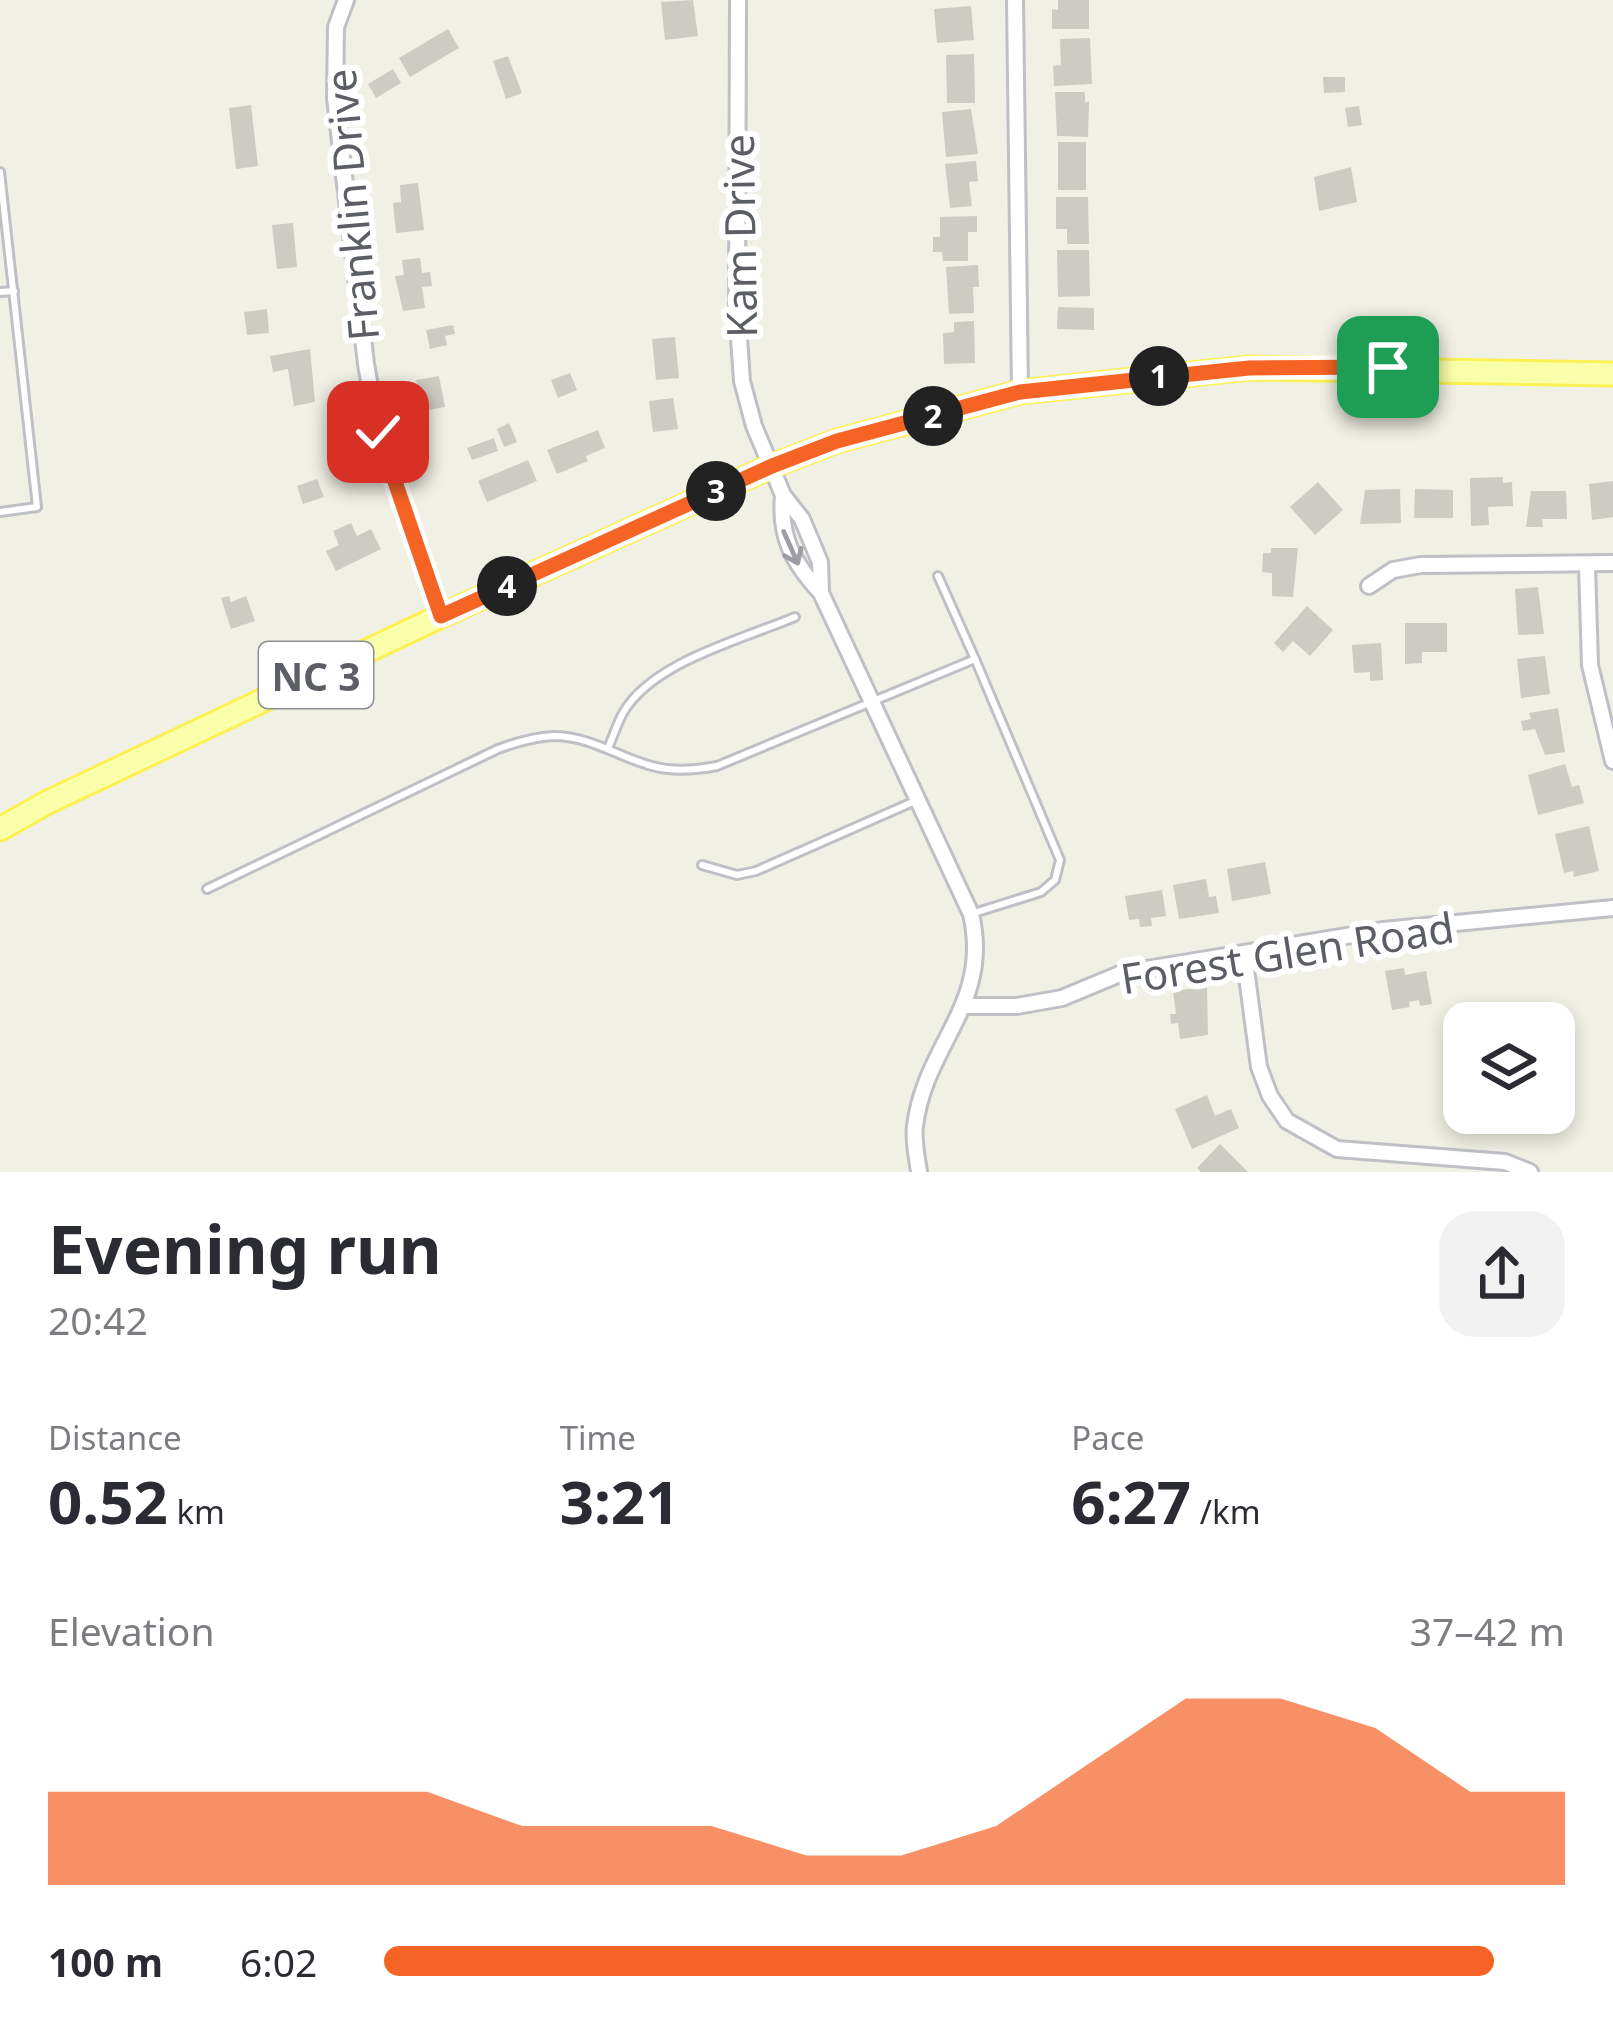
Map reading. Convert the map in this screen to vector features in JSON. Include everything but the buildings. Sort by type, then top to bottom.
[{"type":"main road","name":"NC 3","points":[[0,829],[441,616],[837,441],[1020,392],[1249,368],[1613,374]]},
{"type":"street","name":"Franklin Drive","points":[[346,0],[336,27],[335,98],[366,364],[378,432],[441,616]]},
{"type":"street","name":"Kam Drive","points":[[738,0],[739,345],[748,403],[783,495],[802,519],[820,562],[821,593],[971,914]]},
{"type":"street","points":[[1015,0],[1020,392]]},
{"type":"street","points":[[1370,586],[1393,571],[1421,565],[1613,563]]},
{"type":"street","points":[[1587,566],[1590,665],[1613,761]]},
{"type":"street","name":"Forest Glen Road","points":[[964,1006],[1040,1002],[1123,973],[1383,930],[1613,908]]},
{"type":"street","points":[[919,1172],[914,1129],[934,1061],[964,1006],[976,955],[971,914]]},
{"type":"street","points":[[1244,954],[1259,1067],[1270,1096],[1288,1121],[1337,1149],[1505,1162],[1530,1172]]},
{"type":"lane","points":[[0,172],[38,507],[0,512]]},
{"type":"lane","points":[[0,292],[14,291]]},
{"type":"lane","points":[[938,576],[1060,860],[1055,880],[1041,892],[971,914]]},
{"type":"lane","points":[[608,748],[624,712],[652,682],[673,668],[795,617]]},
{"type":"lane","points":[[207,890],[498,748],[530,738],[558,736],[608,748],[653,767],[693,770],[717,766],[975,659]]},
{"type":"lane","points":[[702,865],[736,874],[756,871],[918,799]]},
{"type":"route","points":[[378,432],[441,616],[772,466],[837,441],[1020,392],[1249,368],[1388,367]]}]
